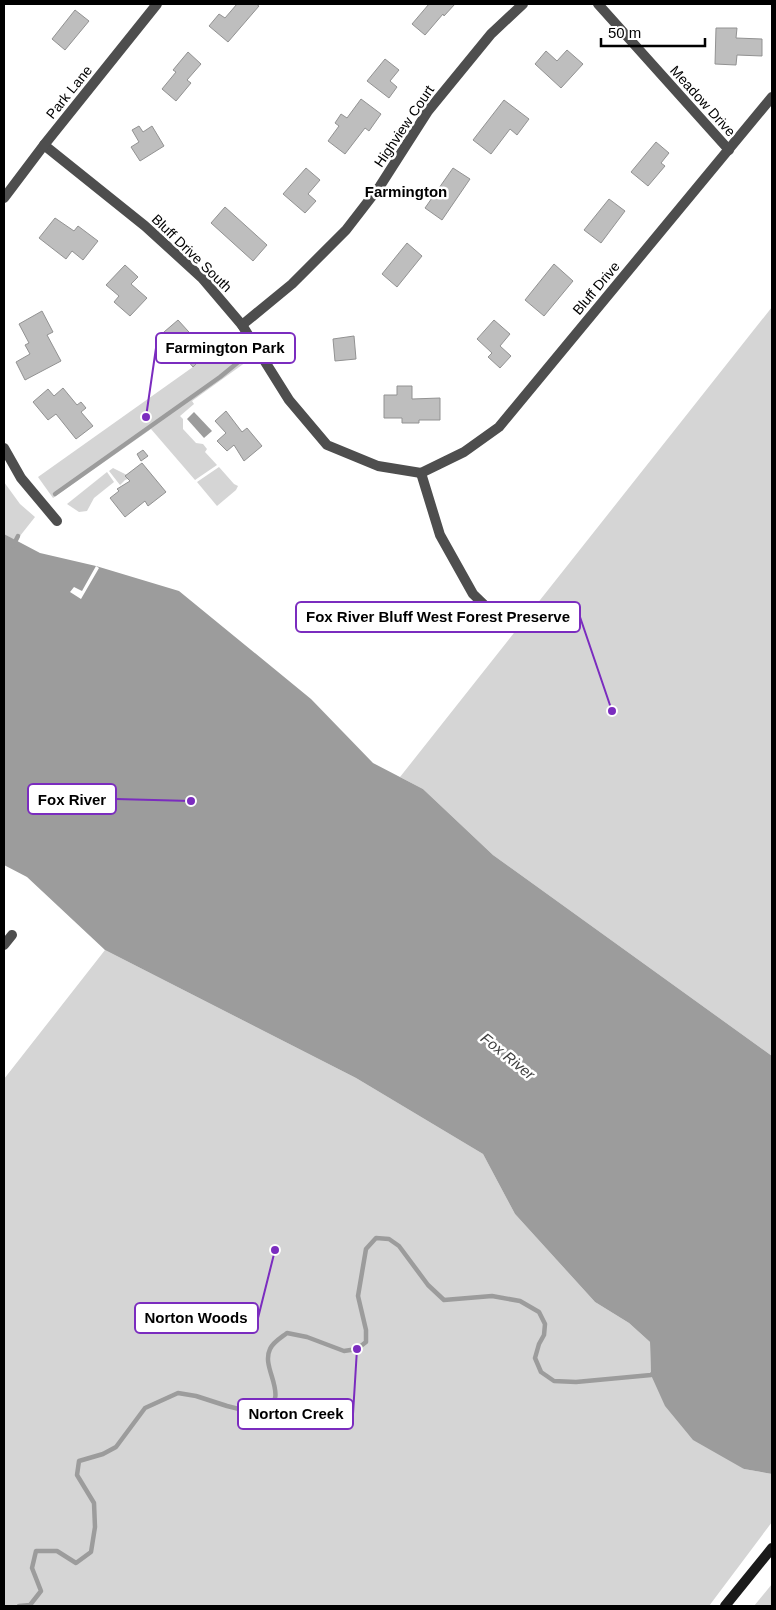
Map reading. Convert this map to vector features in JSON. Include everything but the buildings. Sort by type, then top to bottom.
[{"type":"main road","points":[[726,1606],[772,1548]]},
{"type":"street","name":"Park Lane","points":[[4,198],[157,4]]},
{"type":"street","name":"Highview Court","points":[[242,325],[292,284],[346,230],[380,186],[428,111],[491,34],[522,4]]},
{"type":"street","name":"Meadow Drive","points":[[598,4],[728,150]]},
{"type":"street","name":"Bluff Drive","points":[[421,473],[464,452],[499,427],[772,97]]},
{"type":"street","name":"Bluff Drive South","points":[[44,145],[145,226],[202,278],[242,325],[289,400],[327,445],[378,466],[421,473]]},
{"type":"street","points":[[4,448],[21,478],[57,521]]},
{"type":"street","points":[[421,473],[440,536],[473,594],[503,623]]},
{"type":"street","points":[[4,945],[12,935]]},
{"type":"shaded area","points":[[772,307],[772,1056],[493,855],[423,789],[400,777]]},
{"type":"shaded area","points":[[238,335],[253,357],[192,401],[194,404],[180,416],[183,419],[183,429],[196,443],[203,444],[207,449],[205,452],[217,465],[195,480],[151,429],[53,498],[38,477]]},
{"type":"shaded area","points":[[219,467],[238,486],[236,490],[217,506],[197,482]]},
{"type":"shaded area","points":[[113,468],[127,475],[128,479],[120,485],[109,471]]},
{"type":"shaded area","points":[[107,472],[114,482],[94,498],[87,511],[79,512],[67,504]]},
{"type":"shaded area","points":[[4,482],[20,504],[35,517],[16,541],[4,534]]},
{"type":"shaded area","points":[[105,950],[356,1078],[483,1154],[515,1214],[595,1302],[629,1323],[650,1342],[651,1375],[744,1469],[772,1474],[772,1522],[709,1606],[4,1606],[4,1079]]},
{"type":"shaded area","points":[[772,1584],[772,1606],[754,1606]]},
{"type":"water","points":[[194,412],[212,431],[204,438],[187,419]]},
{"type":"water","points":[[4,534],[40,553],[96,566],[179,591],[311,699],[373,763],[423,789],[493,855],[772,1056],[772,1474],[744,1469],[693,1440],[665,1406],[651,1375],[650,1342],[629,1323],[595,1302],[515,1214],[483,1154],[356,1078],[105,950],[27,877],[4,865]]},
{"type":"pier","points":[[96,566],[99,568],[81,599],[70,592],[74,587],[82,591]]},
{"type":"waterway","points":[[55,494],[220,377],[247,355]]},
{"type":"waterway","points":[[13,546],[18,536]]},
{"type":"waterway","points":[[19,1606],[30,1605],[41,1591],[32,1568],[36,1551],[57,1551],[76,1563],[91,1552],[95,1527],[94,1503],[77,1475],[79,1461],[103,1454],[116,1447],[145,1408],[178,1393],[196,1396],[263,1415],[271,1407],[275,1399],[274,1382],[268,1357],[270,1349],[275,1342],[287,1333],[307,1337],[344,1351],[357,1349],[366,1342],[366,1330],[358,1296],[366,1249],[376,1238],[389,1239],[399,1246],[428,1285],[444,1300],[492,1296],[520,1301],[539,1312],[545,1324],[544,1335],[535,1358],[541,1372],[554,1381],[576,1382],[651,1375],[654,1372]]},
{"type":"place","name":"Farmington Park","points":[[146,417]]},
{"type":"place","name":"Fox River Bluff West Forest Preserve","points":[[612,711]]},
{"type":"place","name":"Fox River","points":[[191,801]]},
{"type":"place","name":"Norton Woods","points":[[275,1250]]},
{"type":"place","name":"Norton Creek","points":[[357,1349]]},
{"type":"district","name":"Farmington","points":[[406,191]]}]
